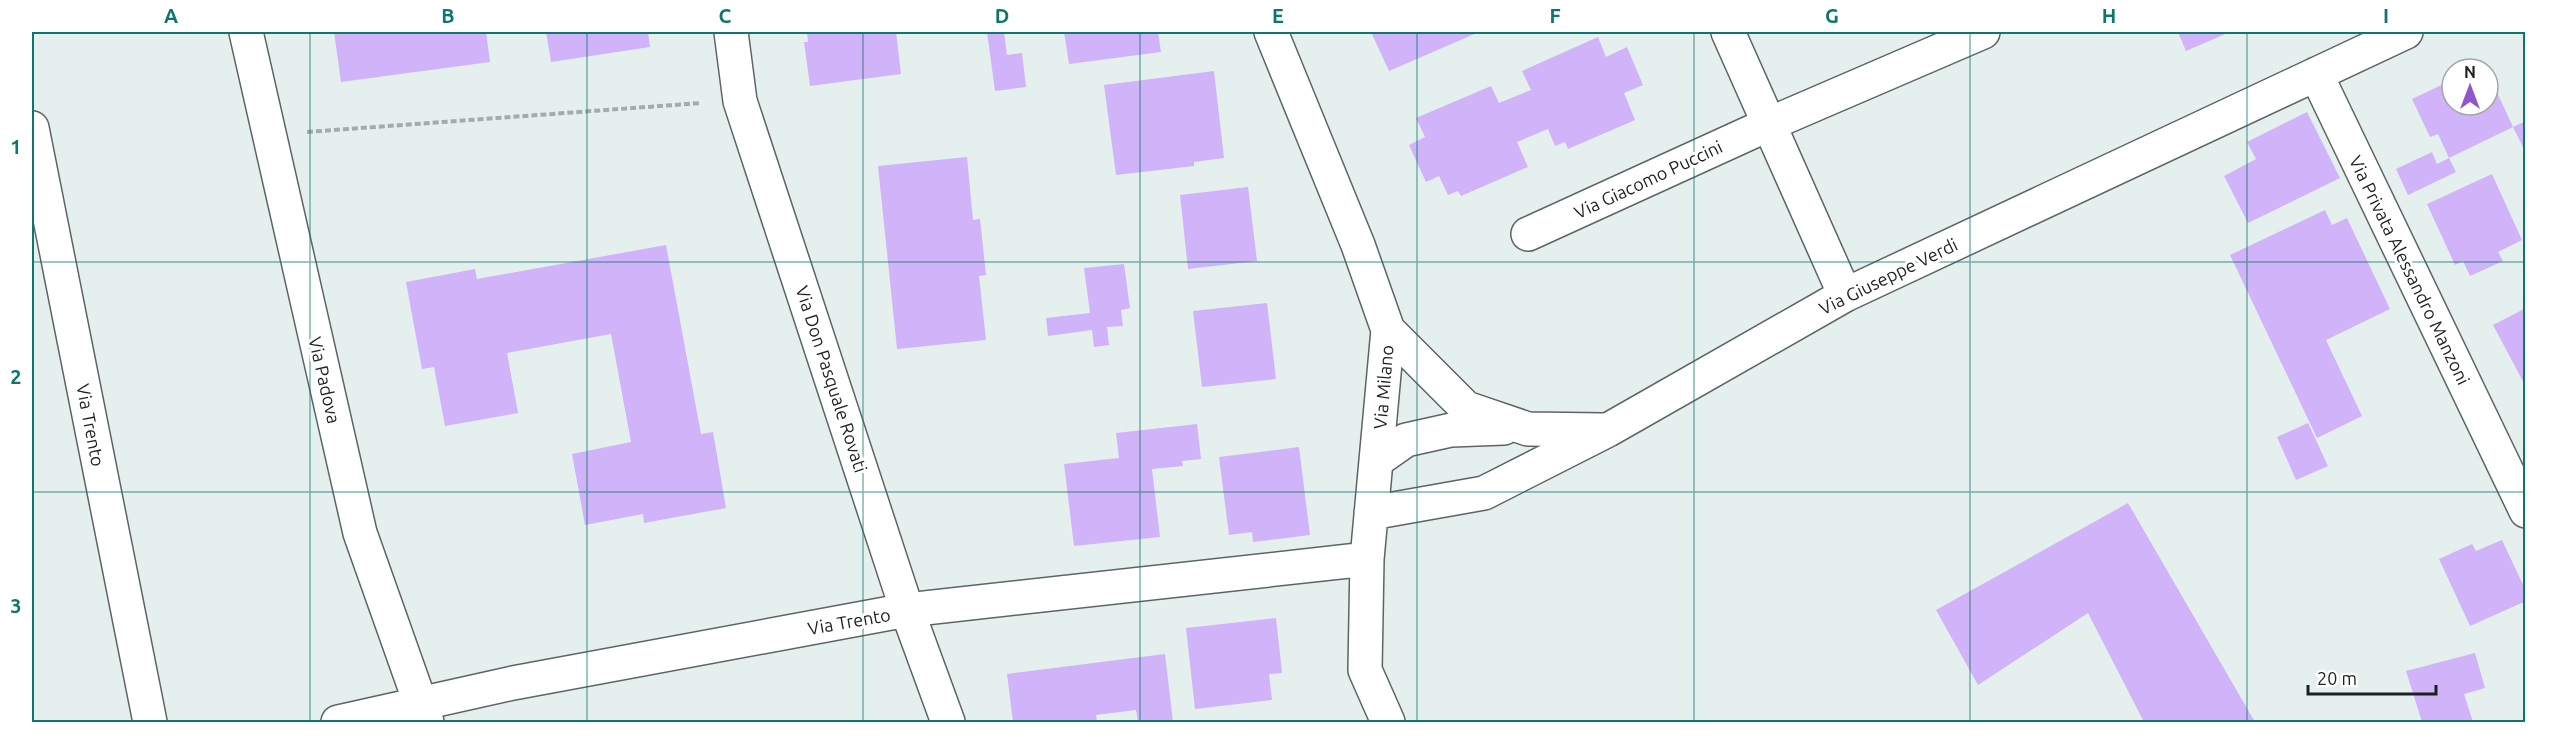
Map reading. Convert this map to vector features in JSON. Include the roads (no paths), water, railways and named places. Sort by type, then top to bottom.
[{"type":"street","name":"Via Padova","points":[[246,32],[360,533],[423,714]]},
{"type":"street","name":"Via Don Pasquale Rovati","points":[[731,32],[740,100],[908,610],[948,723]]},
{"type":"street","name":"Via Milano","points":[[1271,32],[1358,244],[1388,330],[1367,559],[1365,670],[1388,723]]},
{"type":"street","points":[[1728,32],[1767,125],[1845,295]]},
{"type":"street","name":"Via Giacomo Puccini","points":[[1528,234],[1767,125],[1983,32]]},
{"type":"street","name":"Via Giuseppe Verdi","points":[[1371,513],[1484,493],[1608,430],[1845,295],[2406,32]]},
{"type":"street","name":"Via Privata Alessandro Manzoni","points":[[2316,74],[2515,460],[2526,511]]},
{"type":"street","name":"Via Trento","points":[[32,128],[150,723]]},
{"type":"street","points":[[1388,330],[1466,408],[1528,429],[1608,430]]},
{"type":"street","points":[[1376,461],[1406,440],[1451,430],[1521,427]]},
{"type":"street","name":"Via Trento","points":[[338,723],[423,714],[513,683],[908,610],[1367,559]]}]
